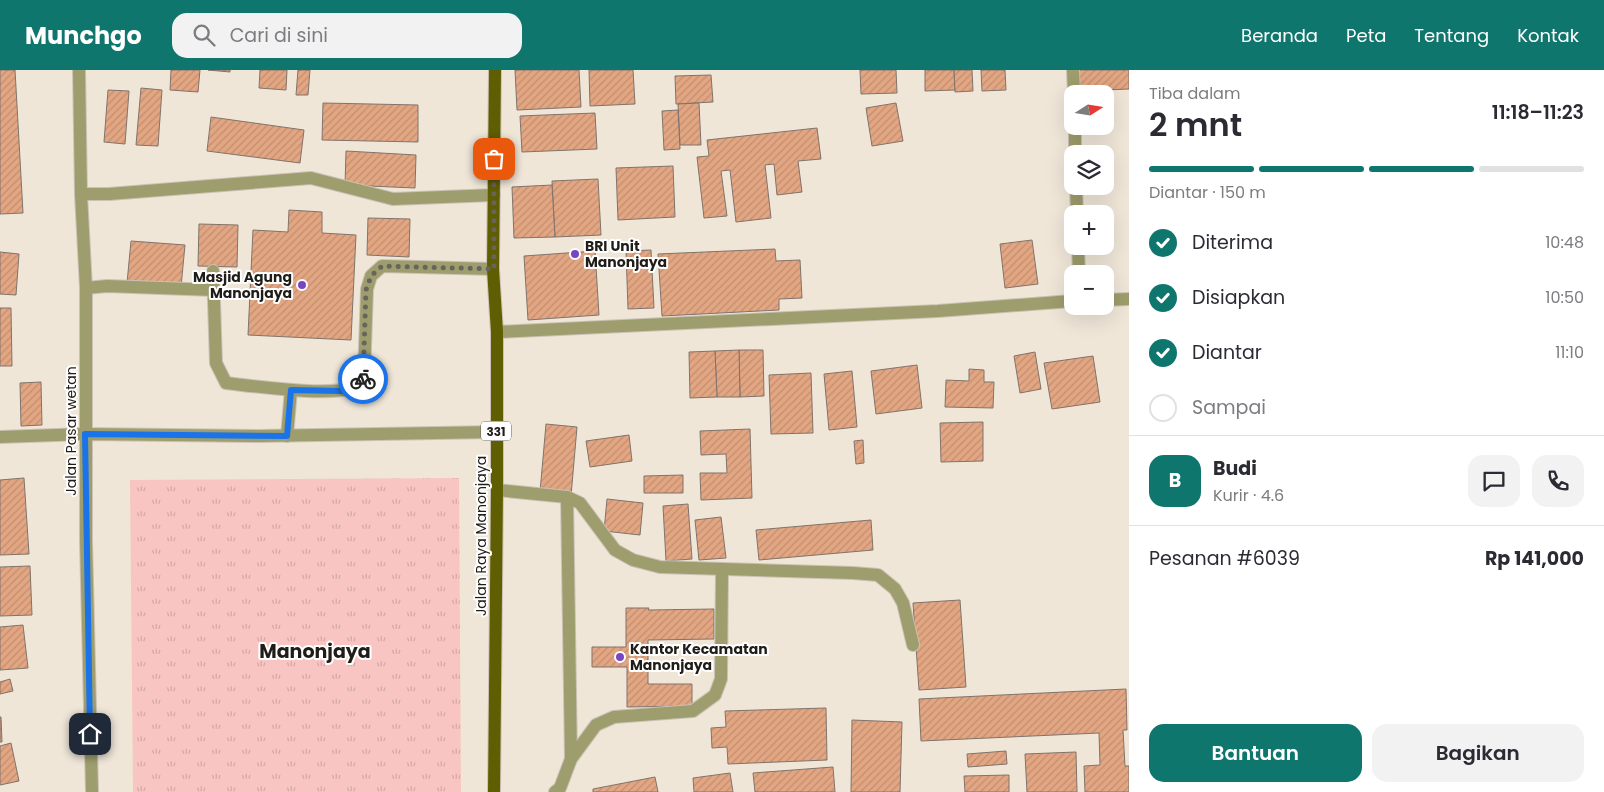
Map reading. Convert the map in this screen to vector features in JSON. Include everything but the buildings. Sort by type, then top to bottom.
[{"type":"main road","name":"Jalan Raya Manonjaya","points":[[494,70],[494,269],[497,332],[494,792]]},
{"type":"street","name":"Jalan Pasar wetan","points":[[79,70],[81,194],[86,288],[85,434],[92,792]]},
{"type":"street","points":[[1073,70],[1074,85]]},
{"type":"street","points":[[81,194],[119,193],[311,178],[393,199],[494,195]]},
{"type":"street","points":[[213,271],[216,363],[226,383],[291,390],[341,391],[358,386],[364,377],[366,290],[371,276],[382,266],[494,269]]},
{"type":"street","points":[[86,288],[107,286],[214,290]]},
{"type":"street","points":[[1114,300],[1129,300]]},
{"type":"street","points":[[497,332],[938,311],[1064,302]]},
{"type":"street","points":[[287,436],[291,390]]},
{"type":"street","points":[[0,437],[85,434],[287,436],[496,432]]},
{"type":"street","points":[[497,490],[567,496],[580,503],[615,550],[633,560],[660,567],[878,575],[895,589],[903,603],[913,645]]},
{"type":"street","points":[[567,496],[571,759]]},
{"type":"street","points":[[555,792],[560,788],[571,759],[596,725],[614,717],[692,711],[715,695],[721,678],[722,569]]},
{"type":"green space","points":[[459,478],[461,792],[133,792],[130,480]]},
{"type":"way so far","points":[[363,379],[366,290],[371,276],[382,266],[494,269],[494,159]]},
{"type":"place","name":"BRI Unit Manonjaya","points":[[575,254]]},
{"type":"place","name":"Masjid Agung Manonjaya","points":[[302,285]]},
{"type":"place","name":"Kantor Kecamatan Manonjaya","points":[[620,657]]},
{"type":"district","name":"Manonjaya","points":[[315,651]]},
{"type":"route","points":[[90,734],[85,434],[287,436],[291,390],[341,391],[358,386],[363,379]]}]
